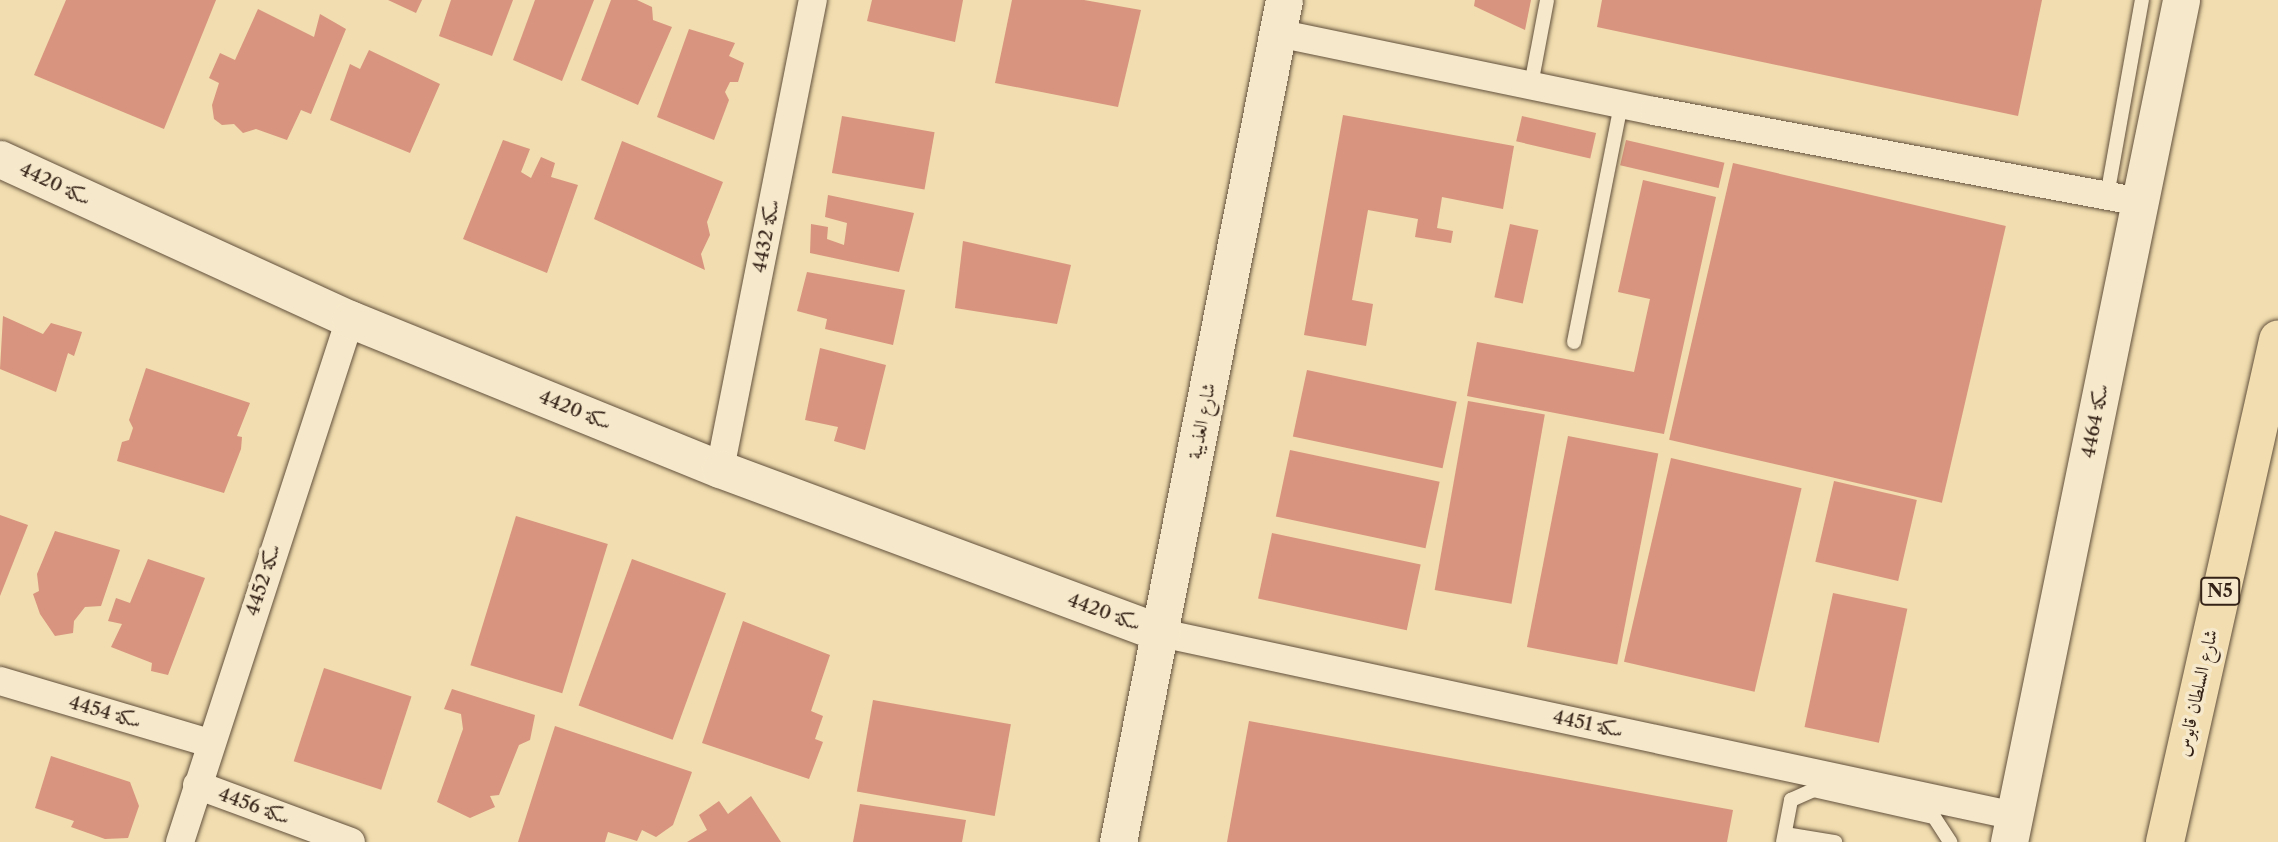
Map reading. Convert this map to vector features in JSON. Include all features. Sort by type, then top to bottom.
[{"type":"highway","name":"شارع السلطان قابوس","points":[[2158,836],[2178,772],[2278,340]]},
{"type":"street","name":"سكة 4464","points":[[2012,829],[2123,199],[2181,0]]},
{"type":"street","name":"سكة 4432","points":[[720,469],[810,1]]},
{"type":"street","points":[[1280,17],[1531,85],[2123,199]]},
{"type":"street","name":"شارع العذيبة","points":[[1118,842],[1280,17]]},
{"type":"street","name":"سكة 4420","points":[[0,159],[350,319],[720,469],[1161,633]]},
{"type":"street","name":"سكة 4452","points":[[180,842],[209,743],[350,319]]},
{"type":"street","name":"سكة 4451","points":[[1161,633],[2012,829]]},
{"type":"street","name":"سكة 4454","points":[[0,681],[209,743]]},
{"type":"street","name":"سكة 4456","points":[[197,785],[351,842]]},
{"type":"lane","points":[[1531,85],[1547,0]]},
{"type":"lane","points":[[2123,199],[2142,0]]},
{"type":"lane","points":[[1574,342],[1621,104]]},
{"type":"lane","points":[[1835,842],[1784,838],[1791,800],[1813,790],[1934,817],[1950,842]]},
{"type":"building","points":[[66,0],[216,0],[164,129],[34,75]]},
{"type":"building","points":[[388,0],[422,0],[416,13]]},
{"type":"building","points":[[451,0],[513,0],[492,56],[439,36]]},
{"type":"building","points":[[535,0],[594,0],[562,81],[513,60]]},
{"type":"building","points":[[611,0],[637,0],[652,7],[653,20],[672,27],[638,105],[581,80]]},
{"type":"building","points":[[872,0],[963,0],[955,42],[867,21]]},
{"type":"building","points":[[1012,0],[1084,0],[1141,10],[1118,107],[995,83]]},
{"type":"building","points":[[1475,0],[1531,0],[1525,30],[1474,6]]},
{"type":"building","points":[[1602,0],[2042,0],[2018,116],[1597,27]]},
{"type":"building","points":[[258,9],[314,37],[320,14],[346,29],[311,114],[301,110],[287,140],[256,129],[243,133],[234,124],[222,125],[214,119],[212,105],[219,83],[209,78],[220,53],[235,60]]},
{"type":"building","points":[[689,29],[735,43],[729,56],[744,63],[738,82],[730,82],[725,92],[729,100],[714,140],[657,117]]},
{"type":"building","points":[[369,50],[440,84],[410,153],[330,120],[350,64],[360,69]]},
{"type":"building","points":[[1343,115],[1514,146],[1503,209],[1442,197],[1437,228],[1453,231],[1451,243],[1415,237],[1418,219],[1368,210],[1352,300],[1373,304],[1366,346],[1304,335]]},
{"type":"building","points":[[842,116],[935,132],[925,189],[832,173]]},
{"type":"building","points":[[1522,116],[1596,133],[1590,158],[1516,141]]},
{"type":"building","points":[[503,140],[530,149],[521,172],[531,178],[541,157],[555,163],[551,177],[578,185],[547,273],[463,239]]},
{"type":"building","points":[[1626,140],[1724,163],[1719,188],[1620,165]]},
{"type":"building","points":[[622,141],[723,182],[707,222],[710,235],[701,254],[705,270],[594,219]]},
{"type":"building","points":[[1733,163],[2006,226],[1942,503],[1669,440]]},
{"type":"building","points":[[1643,180],[1716,197],[1664,434],[1467,396],[1477,342],[1634,372],[1650,299],[1618,292]]},
{"type":"building","points":[[828,195],[914,213],[899,272],[810,253],[811,224],[828,227],[827,239],[844,245],[847,223],[825,217]]},
{"type":"building","points":[[1510,224],[1538,230],[1523,303],[1494,297]]},
{"type":"building","points":[[963,241],[1071,265],[1057,324],[955,308]]},
{"type":"building","points":[[807,272],[905,290],[893,345],[825,329],[827,319],[797,311]]},
{"type":"building","points":[[3,316],[43,334],[51,323],[82,332],[74,356],[68,353],[56,392],[0,369]]},
{"type":"building","points":[[820,348],[886,365],[865,450],[834,441],[838,427],[805,420]]},
{"type":"building","points":[[146,368],[250,403],[237,436],[242,437],[241,449],[224,493],[117,461],[122,442],[129,440],[133,428],[129,420]]},
{"type":"building","points":[[1307,370],[1457,402],[1443,468],[1293,437]]},
{"type":"building","points":[[1468,401],[1545,415],[1511,604],[1435,590]]},
{"type":"building","points":[[1568,436],[1658,454],[1617,665],[1527,647]]},
{"type":"building","points":[[1290,450],[1440,482],[1426,548],[1276,517]]},
{"type":"building","points":[[1671,458],[1802,488],[1755,692],[1624,662]]},
{"type":"building","points":[[1834,481],[1917,500],[1898,581],[1815,562]]},
{"type":"building","points":[[0,515],[28,525],[0,596]]},
{"type":"building","points":[[516,516],[608,544],[562,693],[470,665]]},
{"type":"building","points":[[55,531],[120,550],[101,606],[85,607],[74,621],[73,633],[55,636],[40,614],[33,594],[39,591],[37,574]]},
{"type":"building","points":[[1272,533],[1421,565],[1407,630],[1258,599]]},
{"type":"building","points":[[148,559],[205,578],[168,675],[151,671],[152,663],[111,647],[122,624],[108,621],[116,598],[130,603]]},
{"type":"building","points":[[632,559],[726,593],[673,740],[579,706]]},
{"type":"building","points":[[1833,593],[1907,609],[1879,743],[1805,727]]},
{"type":"building","points":[[743,621],[830,655],[811,711],[823,716],[815,739],[823,742],[809,779],[702,743]]},
{"type":"building","points":[[324,668],[411,696],[381,790],[294,761]]},
{"type":"building","points":[[452,689],[535,715],[530,740],[519,745],[499,795],[490,796],[495,807],[470,818],[437,802],[463,729],[461,714],[444,709]]},
{"type":"building","points":[[873,700],[1011,724],[995,816],[857,792]]},
{"type":"building","points":[[1249,721],[1733,810],[1727,842],[1227,842]]},
{"type":"building","points":[[555,726],[692,772],[673,825],[656,837],[642,830],[637,841],[608,832],[605,842],[518,842]]},
{"type":"building","points":[[51,756],[130,782],[139,806],[128,838],[105,839],[71,827],[74,821],[35,808]]},
{"type":"building","points":[[751,796],[781,842],[687,842],[707,830],[699,815],[719,801],[728,814]]},
{"type":"building","points":[[860,804],[966,820],[962,842],[853,842]]}]
